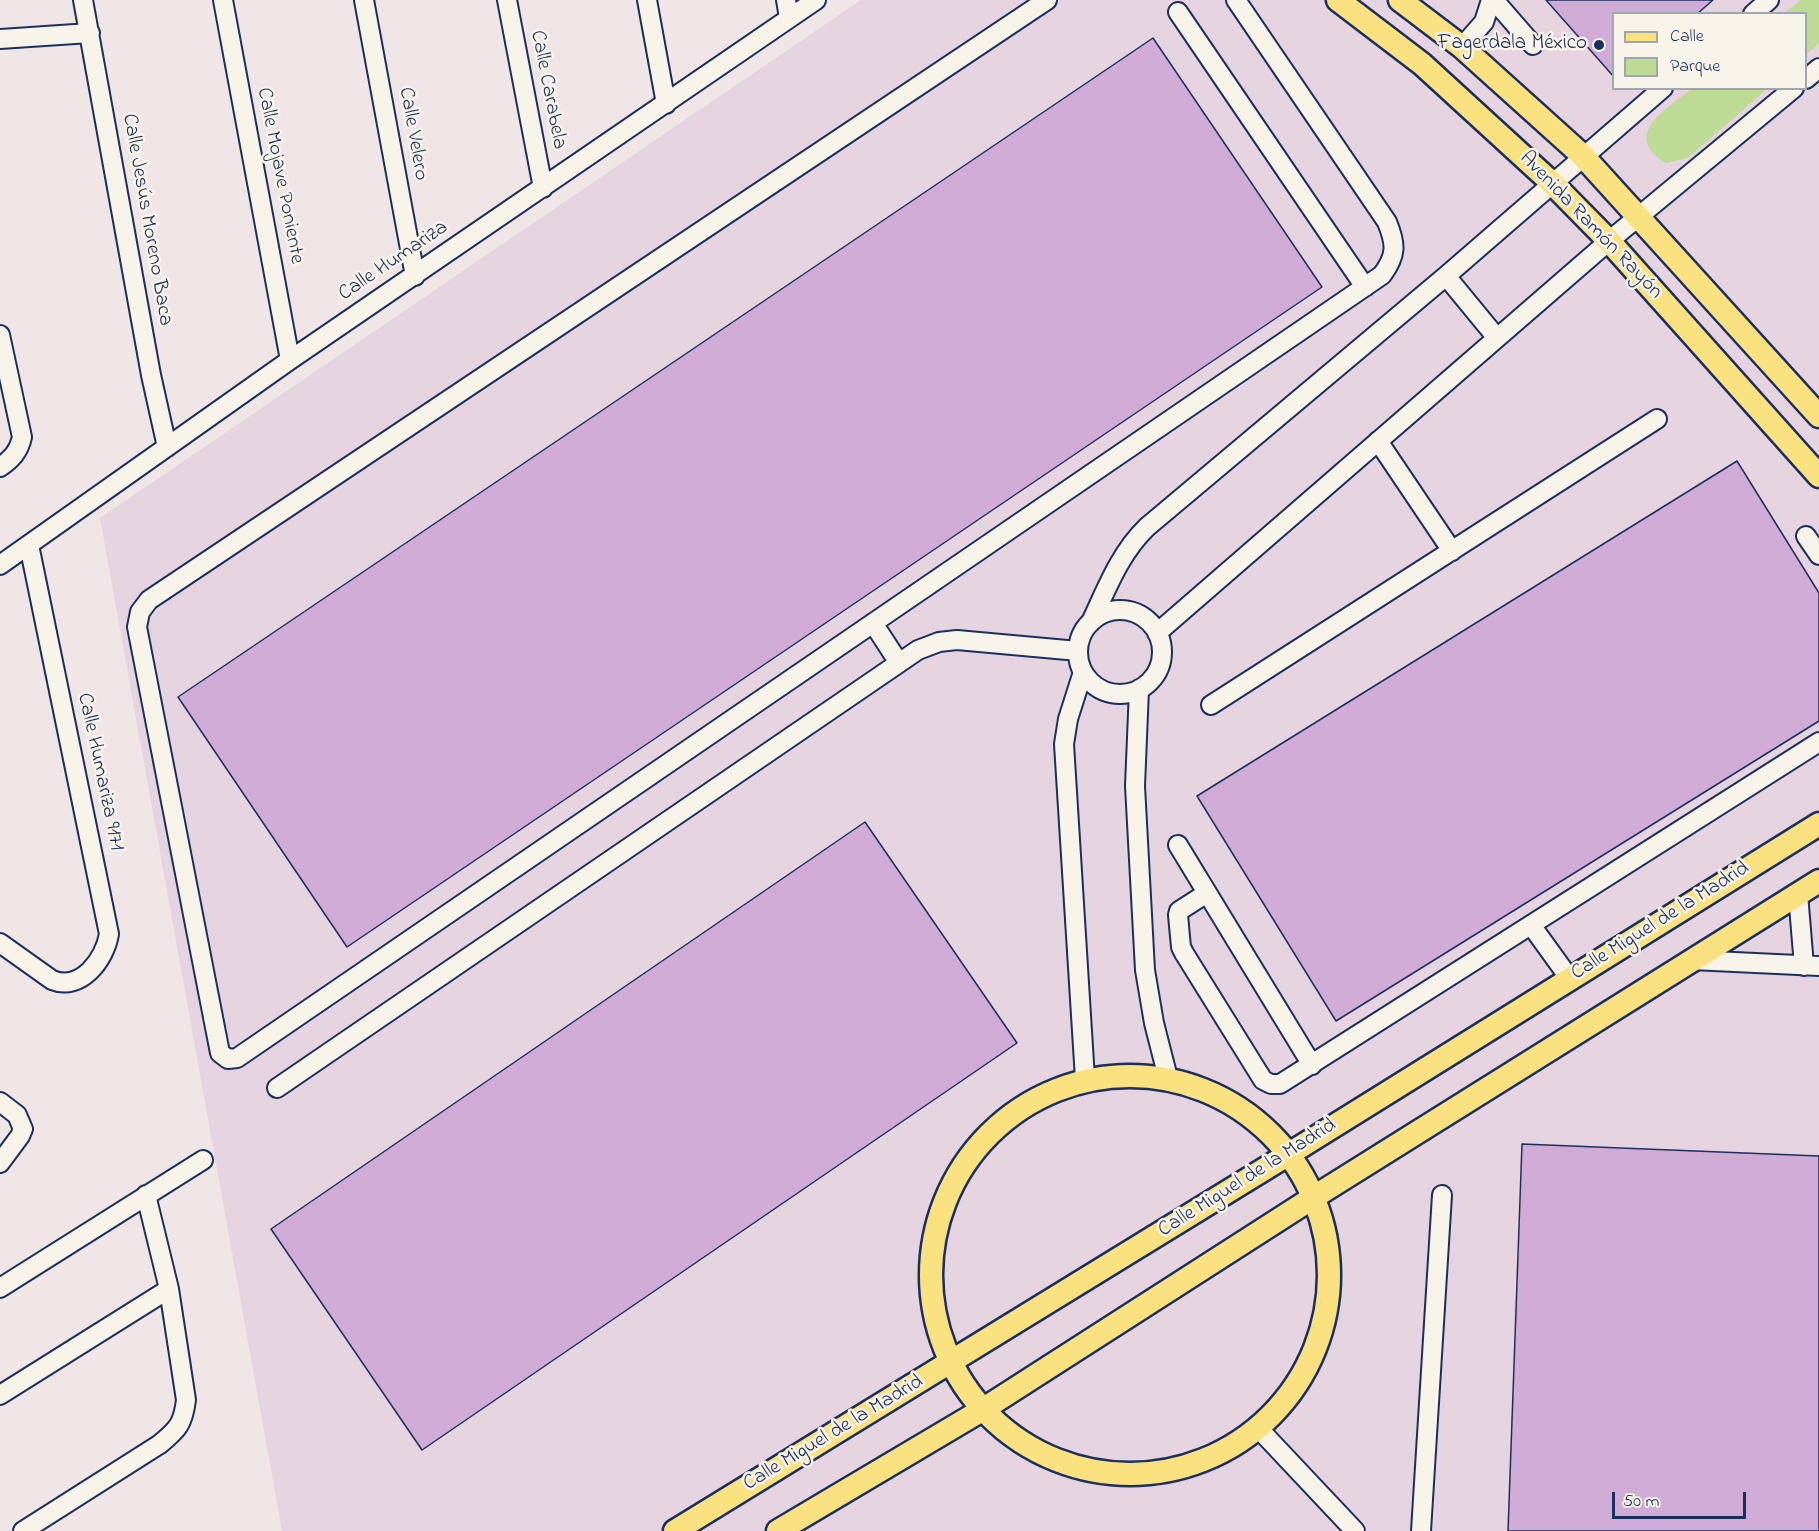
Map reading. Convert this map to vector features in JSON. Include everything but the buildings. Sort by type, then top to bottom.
[{"type":"main road","name":"Avenida Ramón Rayón","points":[[1338,0],[1422,64],[1552,183],[1609,241],[1819,476]]},
{"type":"main road","name":"Avenida Ramón Rayón","points":[[1400,0],[1462,47],[1583,156],[1819,416]]},
{"type":"main road","name":"Calle Miguel de la Madrid","points":[[675,1531],[951,1363],[1819,824]]},
{"type":"main road","points":[[778,1531],[982,1410],[1314,1197],[1819,880]]},
{"type":"main road","points":[[1129,1074],[1168,1078],[1214,1093],[1255,1119],[1289,1154],[1314,1197],[1328,1246],[1329,1297],[1317,1347],[1293,1391],[1259,1429],[1216,1456],[1168,1472],[1117,1475],[1067,1465],[1021,1443],[982,1410],[965,1388],[951,1363],[932,1305],[932,1244],[950,1186],[985,1136],[1033,1099],[1085,1079],[1129,1074]]},
{"type":"street","name":"Calle Jesús Moreno Baca","points":[[83,0],[166,447]]},
{"type":"street","name":"Calle Mojave Poniente","points":[[223,0],[290,360]]},
{"type":"street","name":"Calle Velero","points":[[364,0],[415,276]]},
{"type":"street","name":"Calle Carabela","points":[[507,0],[543,188]]},
{"type":"street","points":[[647,0],[666,104]]},
{"type":"street","points":[[786,0],[789,18]]},
{"type":"street","name":"Calle Humariza","points":[[0,565],[290,360],[816,0]]},
{"type":"street","points":[[1047,0],[149,600],[140,612],[137,627],[220,1053],[228,1059],[237,1058],[1382,275],[1391,263],[1394,238],[1387,222],[1236,0]]},
{"type":"street","points":[[1462,47],[1484,22],[1492,0],[1533,45]]},
{"type":"street","points":[[1755,12],[1769,0]]},
{"type":"street","points":[[1178,12],[1365,287]]},
{"type":"street","points":[[0,39],[90,33]]},
{"type":"street","points":[[1807,78],[1819,68]]},
{"type":"street","points":[[1091,622],[1110,612],[1131,612],[1150,624],[1160,643],[1160,665],[1155,675],[1140,689],[1129,693],[1107,693],[1089,681],[1083,672],[1078,651],[1079,640],[1091,622],[1123,555],[1135,538],[1446,276],[1661,90]]},
{"type":"street","points":[[1156,633],[1609,241],[1792,90]]},
{"type":"street","points":[[1446,276],[1497,338]]},
{"type":"street","points":[[0,336],[22,437],[16,454],[0,467]]},
{"type":"street","points":[[1211,705],[1657,418]]},
{"type":"street","points":[[1378,441],[1452,551]]},
{"type":"street","points":[[1806,536],[1819,555]]},
{"type":"street","name":"Calle Humariza 9171","points":[[0,943],[40,972],[60,983],[68,983],[79,979],[96,965],[103,955],[109,934],[29,545]]},
{"type":"street","points":[[873,623],[899,663]]},
{"type":"street","points":[[278,1088],[918,650],[939,642],[957,640],[1078,651]]},
{"type":"street","points":[[1083,672],[1068,719],[1064,744],[1085,1079]]},
{"type":"street","points":[[1140,689],[1135,786],[1145,970],[1154,1023],[1168,1078]]},
{"type":"street","points":[[1207,893],[1179,911],[1181,947],[1263,1080],[1271,1084],[1280,1084],[1819,742]]},
{"type":"street","points":[[1178,845],[1312,1065]]},
{"type":"street","points":[[1692,960],[1811,966],[1798,894]]},
{"type":"street","points":[[1531,925],[1570,979]]},
{"type":"street","points":[[0,1102],[17,1115],[23,1129],[0,1163]]},
{"type":"street","points":[[0,1288],[203,1160]]},
{"type":"street","points":[[23,1531],[160,1444],[174,1432],[184,1418],[186,1400],[169,1289],[147,1195]]},
{"type":"street","points":[[1421,1531],[1442,1195]]},
{"type":"street","points":[[0,1395],[169,1289]]},
{"type":"street","points":[[1259,1429],[1355,1531]]},
{"type":"shaded area","points":[[861,0],[1819,0],[1819,1531],[282,1531],[100,518]]},
{"type":"green space","points":[[1801,0],[1819,0],[1819,43],[1807,54],[1807,12],[1785,12]]},
{"type":"green space","points":[[1690,90],[1766,90],[1688,158],[1666,163],[1653,153],[1647,142],[1647,133],[1660,114]]},
{"type":"place","name":"Fagerdala México","points":[[1599,45]]}]
